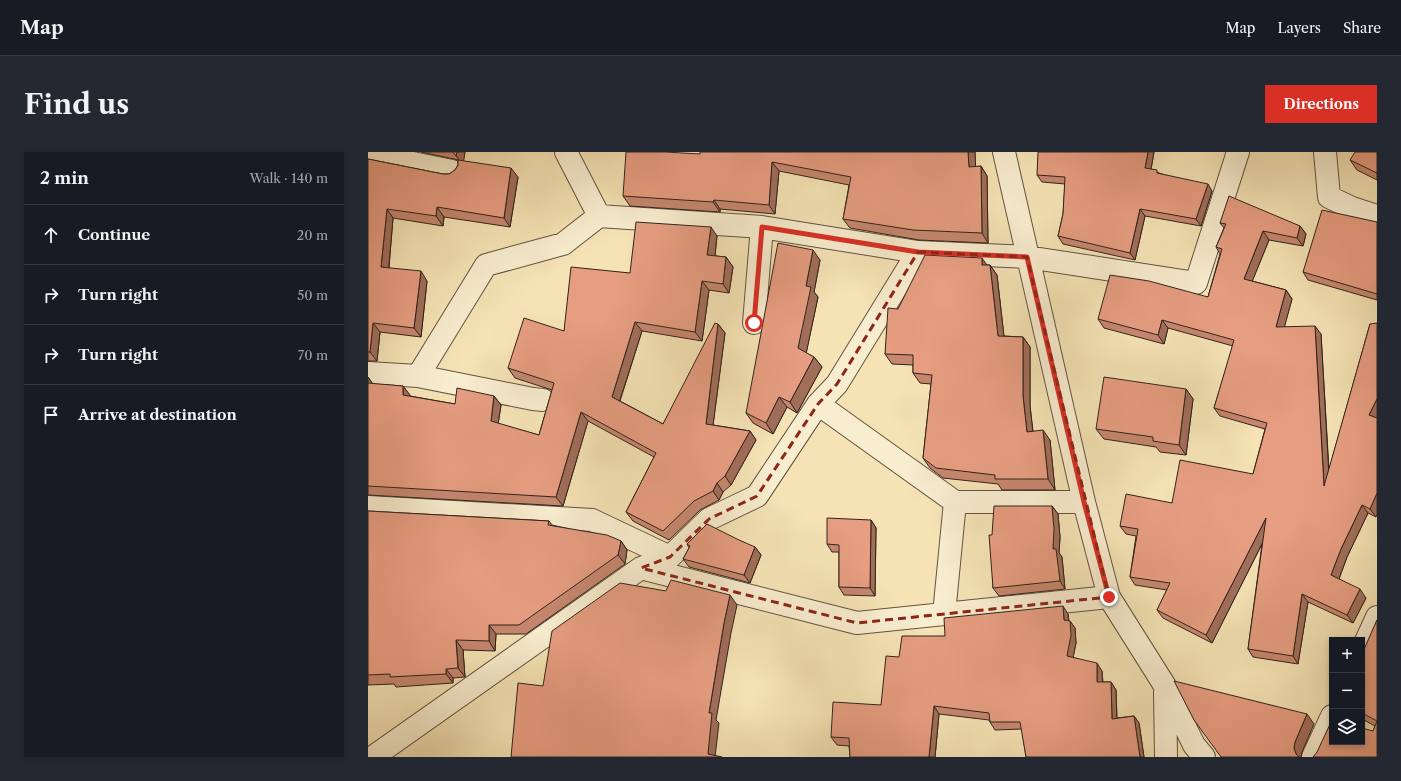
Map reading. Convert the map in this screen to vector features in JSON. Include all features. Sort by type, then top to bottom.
[{"type":"street","points":[[566,152],[599,216]]},
{"type":"street","points":[[1004,152],[1084,502],[1109,597],[1165,686],[1194,744],[1204,757]]},
{"type":"street","points":[[418,376],[486,264],[563,244],[599,216],[762,227],[918,252],[1027,257],[1196,283],[1238,152]]},
{"type":"street","points":[[1325,152],[1329,197],[1352,208],[1377,216]]},
{"type":"street","points":[[368,154],[452,171]]},
{"type":"street","points":[[754,323],[762,227]]},
{"type":"street","points":[[373,757],[641,568],[670,556],[709,519],[757,496],[818,404],[837,384],[918,252]]},
{"type":"street","points":[[368,373],[418,376],[543,400]]},
{"type":"street","points":[[818,404],[955,502],[1084,502]]},
{"type":"street","points":[[944,614],[955,502]]},
{"type":"street","points":[[368,507],[592,520],[670,556]]},
{"type":"street","points":[[641,568],[857,623],[1109,597]]},
{"type":"street","points":[[1365,643],[1377,617]]},
{"type":"street","points":[[1165,686],[1166,757]]},
{"type":"street","points":[[1314,757],[1329,723]]},
{"type":"highlighted area","points":[[918,252],[1027,257],[1109,597],[857,623],[641,568],[670,557],[709,519],[757,496],[818,404],[837,384]]},
{"type":"building","points":[[626,152],[700,154],[700,152],[968,152],[969,167],[981,166],[982,233],[913,230],[843,219],[851,177],[772,162],[769,205],[714,200],[713,202],[623,196]]},
{"type":"building","points":[[1038,152],[1148,152],[1145,168],[1157,170],[1157,173],[1208,184],[1196,219],[1140,209],[1130,253],[1058,236],[1063,214],[1065,177],[1037,175]]},
{"type":"building","points":[[1355,152],[1377,152],[1377,173],[1350,160]]},
{"type":"building","points":[[368,159],[443,174],[449,174],[455,170],[458,165],[458,160],[511,168],[504,218],[437,207],[436,216],[387,209],[381,267],[421,271],[414,328],[373,323],[370,352],[368,352]]},
{"type":"building","points":[[1229,196],[1300,226],[1297,238],[1263,231],[1244,279],[1286,290],[1276,327],[1315,326],[1324,486],[1370,324],[1377,323],[1377,399],[1369,415],[1377,418],[1377,493],[1370,509],[1362,505],[1341,549],[1331,575],[1360,589],[1347,615],[1302,594],[1293,656],[1248,649],[1266,518],[1206,635],[1157,610],[1170,583],[1130,577],[1138,529],[1120,526],[1126,494],[1172,503],[1180,460],[1253,474],[1267,423],[1214,408],[1234,340],[1162,320],[1158,335],[1098,319],[1110,275],[1149,281],[1208,297],[1222,249],[1216,247],[1226,224],[1220,223]]},
{"type":"building","points":[[1322,210],[1377,222],[1377,294],[1303,272]]},
{"type":"building","points":[[636,222],[711,227],[707,255],[726,257],[723,284],[702,281],[695,332],[635,322],[612,397],[663,424],[715,323],[718,324],[706,424],[750,431],[725,476],[717,483],[713,491],[694,501],[663,531],[626,512],[656,453],[581,412],[556,497],[368,486],[368,383],[403,386],[403,395],[455,404],[457,388],[494,396],[491,421],[539,435],[554,383],[508,368],[524,318],[564,331],[571,267],[630,273]]},
{"type":"building","points":[[778,243],[813,250],[806,286],[811,287],[798,348],[814,357],[790,402],[779,397],[766,423],[746,413]]},
{"type":"building","points":[[925,255],[982,258],[982,265],[990,265],[998,336],[1023,337],[1023,396],[1027,432],[1043,430],[1048,479],[995,479],[995,475],[936,468],[923,458],[932,375],[913,373],[913,355],[885,354],[888,308],[898,309]]},
{"type":"building","points":[[1104,377],[1186,389],[1179,445],[1153,441],[1153,437],[1096,429]]},
{"type":"building","points":[[994,506],[1052,506],[1054,529],[1053,549],[1056,549],[1060,581],[993,588],[989,535],[992,535]]},
{"type":"building","points":[[368,511],[549,521],[548,525],[607,535],[621,541],[618,555],[519,625],[489,625],[489,641],[456,640],[458,668],[446,669],[446,674],[390,677],[390,674],[368,675]]},
{"type":"building","points":[[827,518],[871,520],[870,588],[839,587],[839,545],[827,544]]},
{"type":"building","points":[[707,524],[755,547],[744,575],[683,559],[690,546],[687,544]]},
{"type":"building","points":[[671,580],[730,595],[709,713],[712,713],[708,754],[722,757],[511,757],[518,683],[543,686],[552,631],[620,583],[666,591]]},
{"type":"building","points":[[1063,606],[1064,620],[1070,621],[1071,635],[1067,656],[1097,663],[1097,682],[1111,682],[1112,719],[1134,716],[1140,757],[1026,757],[1020,722],[990,722],[989,713],[934,706],[929,757],[850,757],[849,738],[831,737],[833,702],[881,705],[886,656],[899,657],[902,636],[945,636],[944,618]]},
{"type":"building","points":[[1377,620],[1377,721],[1365,715],[1365,647]]},
{"type":"building","points":[[1174,681],[1307,714],[1295,742],[1294,748],[1299,757],[1221,757],[1194,720]]},
{"type":"building","points":[[1377,721],[1377,757],[1313,757],[1317,752],[1329,726],[1329,745],[1365,745],[1365,729],[1373,731]]},
{"type":"route","points":[[754,323],[762,227],[918,252],[1027,257],[1084,502],[1109,597]]}]
